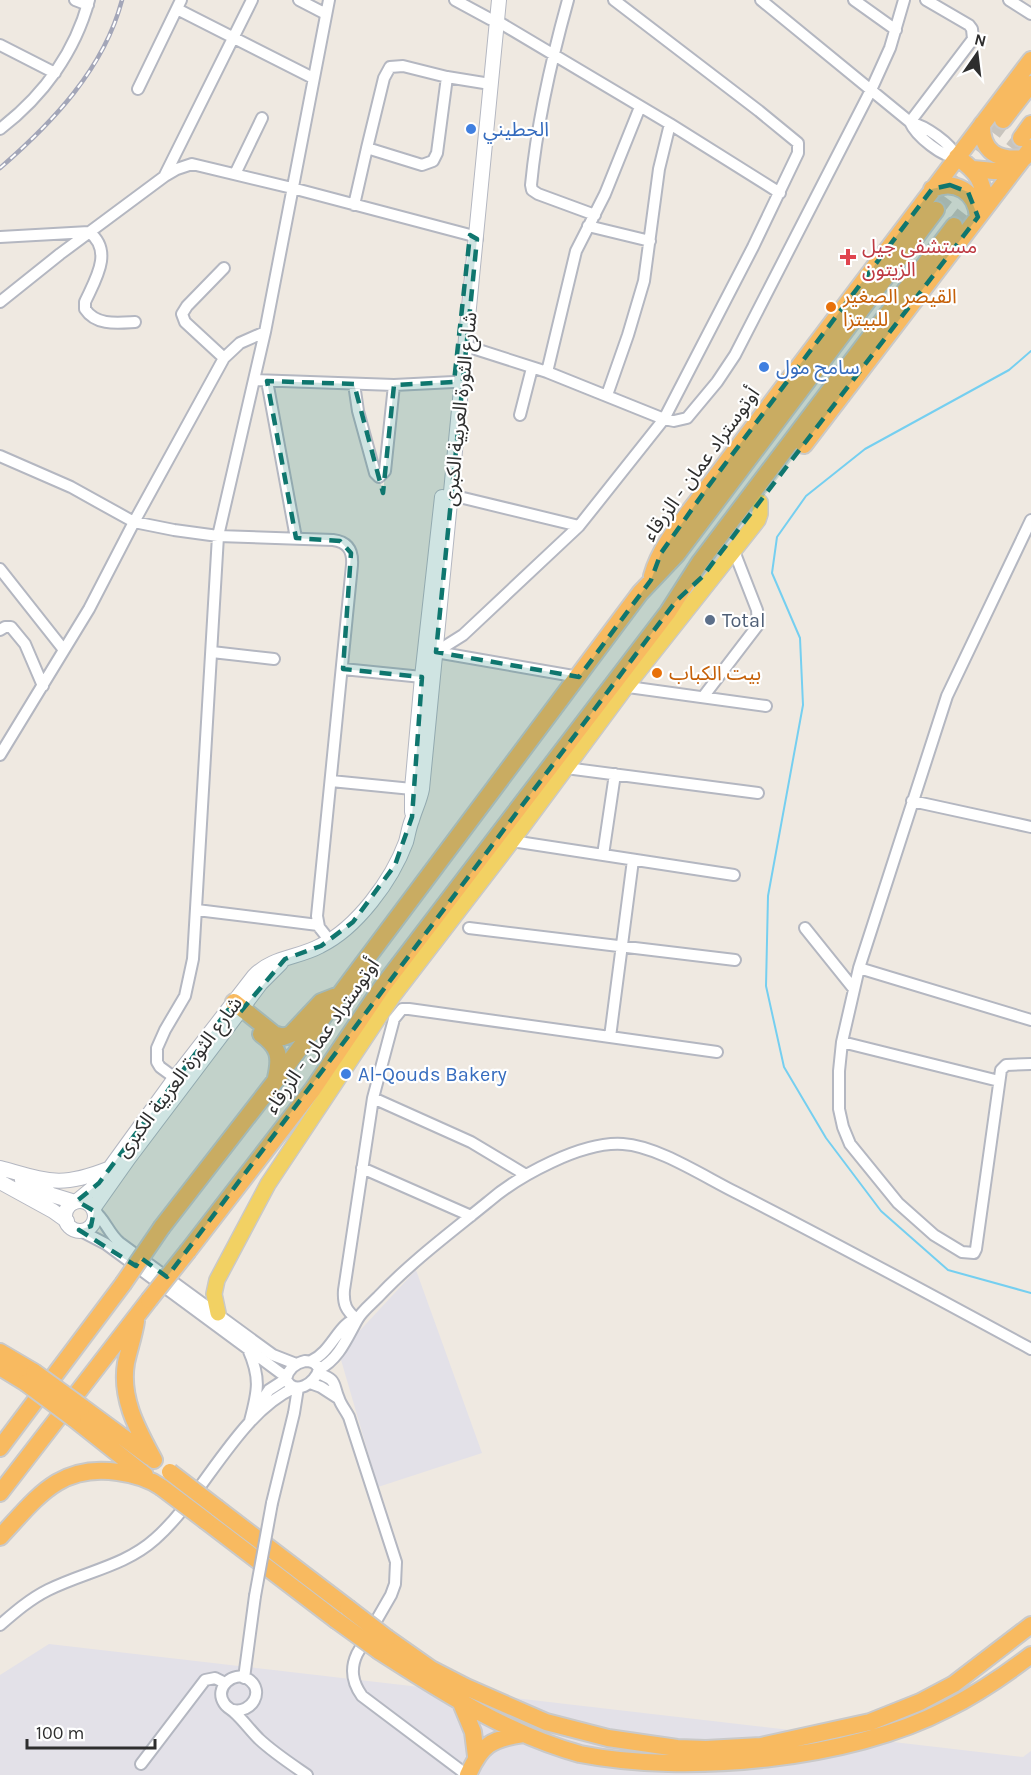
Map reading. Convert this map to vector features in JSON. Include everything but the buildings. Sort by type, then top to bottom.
[{"type":"highway","name":"أوتوستراد عمان - الزرقاء","points":[[651,580],[661,553],[700,498],[1031,60]]},
{"type":"highway","points":[[1003,120],[1031,84]]},
{"type":"highway","points":[[982,124],[984,142],[997,156],[1006,159],[1024,147]]},
{"type":"highway","name":"أوتوستراد عمان - الزرقاء","points":[[676,601],[695,585],[760,502],[982,212],[1024,147]]},
{"type":"highway","points":[[973,169],[994,171],[1024,147]]},
{"type":"highway","points":[[957,158],[973,169],[982,187],[982,212]]},
{"type":"highway","points":[[932,189],[950,185],[960,187],[968,192],[977,208],[982,212]]},
{"type":"highway","name":"أوتوستراد عمان - الزرقاء","points":[[0,1448],[123,1284],[162,1227],[340,995],[475,804],[579,677],[651,580],[676,554],[936,210]]},
{"type":"highway","name":"أوتوستراد عمان - الزرقاء","points":[[0,1493],[188,1251],[319,1093],[382,987],[619,686],[700,562],[954,226]]},
{"type":"highway","points":[[235,1010],[283,1037],[291,1034],[321,1002],[340,995]]},
{"type":"highway","points":[[235,1010],[276,1048],[279,1066],[276,1080]]},
{"type":"highway","points":[[137,1318],[126,1363],[126,1397],[131,1413],[154,1460]]},
{"type":"highway","points":[[0,1352],[30,1378],[78,1412],[154,1460],[217,1508],[342,1614]]},
{"type":"highway","points":[[0,1367],[30,1378]]},
{"type":"highway","points":[[78,1412],[112,1447],[156,1484],[342,1614],[461,1703],[523,1734],[580,1754],[626,1764],[715,1768],[806,1754],[866,1741],[912,1725],[947,1709],[1008,1672],[1031,1655]]},
{"type":"highway","points":[[0,1537],[45,1489],[62,1478],[82,1471],[101,1469],[129,1474],[156,1484]]},
{"type":"highway","points":[[383,1645],[546,1722],[608,1738],[677,1748],[706,1749],[761,1746],[870,1722],[954,1684],[1031,1625]]},
{"type":"highway","points":[[461,1703],[473,1732],[476,1756],[468,1775]]},
{"type":"highway","points":[[476,1756],[499,1739],[523,1734]]},
{"type":"main road","name":"شارع الثورة العربية الكبرى","points":[[412,817],[412,789],[422,677],[454,382],[474,237],[493,20],[491,0]]},
{"type":"main road","name":"شارع الثورة العربية الكبرى","points":[[76,1202],[92,1190],[175,1078],[261,983],[285,959],[330,941],[353,922],[381,886],[395,865],[402,849],[422,789],[466,346],[484,83],[493,20],[499,0]]},
{"type":"main road","points":[[218,1313],[214,1294],[220,1272],[319,1093],[566,768],[619,686],[758,520],[760,502]]},
{"type":"main road","name":"شارع الثورة العربية الكبرى","points":[[94,1210],[235,1010]]},
{"type":"main road","points":[[0,1169],[60,1182],[90,1176],[110,1168]]},
{"type":"main road","points":[[0,1169],[52,1196],[88,1204],[94,1210],[95,1219],[91,1226],[79,1230],[72,1228],[67,1221],[53,1211],[0,1182]]},
{"type":"main road","points":[[67,1221],[68,1208],[76,1202]]},
{"type":"street","points":[[0,129],[20,112],[55,73],[73,46],[89,2],[75,0]]},
{"type":"street","points":[[165,176],[252,0]]},
{"type":"street","points":[[299,0],[326,14]]},
{"type":"street","points":[[175,1078],[160,1067],[157,1048],[165,1030],[180,1007],[189,982],[197,910],[218,536],[265,332],[329,0]]},
{"type":"street","points":[[455,0],[670,124],[780,193]]},
{"type":"street","points":[[568,0],[553,55],[542,109],[532,190],[595,215]]},
{"type":"street","points":[[436,652],[463,635],[579,526],[664,419],[780,193],[798,153],[798,143],[614,0]]},
{"type":"street","points":[[761,0],[910,122],[922,127],[948,146],[957,158]]},
{"type":"street","points":[[854,0],[896,30]]},
{"type":"street","points":[[466,346],[547,372],[664,419],[674,421],[687,418],[717,382],[735,355],[779,273],[871,90],[896,30],[904,0]]},
{"type":"street","points":[[910,122],[973,39],[969,25],[926,0]]},
{"type":"street","points":[[1009,0],[1031,14]]},
{"type":"street","points":[[138,89],[179,5],[232,38],[313,78]]},
{"type":"street","points":[[0,45],[55,73]]},
{"type":"street","points":[[354,205],[384,78],[390,67],[403,66],[484,83]]},
{"type":"street","points":[[368,148],[422,165],[433,161],[437,153],[447,77]]},
{"type":"street","points":[[547,372],[578,244],[595,215],[619,162],[640,107]]},
{"type":"street","points":[[235,174],[262,118]]},
{"type":"street","points":[[607,395],[644,281],[659,169],[670,124]]},
{"type":"street","points":[[0,302],[165,176],[192,164],[292,188],[474,237]]},
{"type":"street","points":[[588,226],[650,241]]},
{"type":"street","points":[[0,237],[89,232],[100,243],[102,260],[85,302],[85,309],[92,318],[99,320],[119,323],[135,321]]},
{"type":"street","points":[[224,268],[187,306],[182,317],[224,358]]},
{"type":"street","points":[[0,755],[43,686],[112,566],[224,358],[240,343],[265,332]]},
{"type":"street","points":[[520,415],[532,368]]},
{"type":"street","points":[[255,380],[394,385],[454,382]]},
{"type":"street","points":[[267,381],[296,538]]},
{"type":"street","points":[[354,384],[375,473],[379,477],[385,471],[394,385]]},
{"type":"street","points":[[0,456],[71,487],[134,522],[218,536],[340,540],[351,553],[352,565],[343,669],[318,925],[330,941]]},
{"type":"street","points":[[451,495],[579,526]]},
{"type":"street","points":[[1031,520],[947,696],[859,968],[842,1041],[839,1109],[850,1144],[898,1203],[934,1235],[966,1253],[974,1253],[976,1249],[1002,1067],[1031,1064]]},
{"type":"street","points":[[703,697],[759,625],[758,610],[734,550]]},
{"type":"street","points":[[0,569],[64,650]]},
{"type":"street","points":[[0,630],[11,627],[19,635],[43,686]]},
{"type":"street","points":[[212,652],[274,658]]},
{"type":"street","points":[[436,652],[579,677]]},
{"type":"street","points":[[343,669],[422,677]]},
{"type":"street","points":[[619,686],[766,706]]},
{"type":"street","points":[[566,768],[758,793]]},
{"type":"street","points":[[603,855],[615,774]]},
{"type":"street","points":[[331,781],[412,789]]},
{"type":"street","points":[[912,801],[1031,827]]},
{"type":"street","points":[[512,841],[734,875]]},
{"type":"street","points":[[610,1037],[633,860]]},
{"type":"street","points":[[197,910],[318,925]]},
{"type":"street","points":[[469,928],[735,960]]},
{"type":"street","points":[[805,928],[854,989]]},
{"type":"street","points":[[859,968],[1031,1020]]},
{"type":"street","points":[[357,1319],[349,1313],[344,1298],[362,1168],[374,1098],[392,1026],[397,1014],[402,1010],[409,1009],[717,1052]]},
{"type":"street","points":[[842,1041],[999,1081]]},
{"type":"street","points":[[374,1098],[471,1142],[526,1175]]},
{"type":"street","points":[[310,1383],[325,1352],[345,1326],[357,1319],[408,1267],[502,1190],[526,1175],[557,1161],[605,1144],[624,1144],[658,1153],[842,1246],[1031,1349]]},
{"type":"street","points":[[362,1168],[471,1216]]},
{"type":"street","points":[[94,1210],[115,1239],[273,1355],[296,1364],[316,1368],[332,1380],[351,1424],[396,1562],[391,1595],[357,1654],[352,1671],[353,1680],[362,1696],[468,1775]]},
{"type":"street","points":[[79,1230],[106,1244],[248,1349],[286,1378],[290,1386],[296,1388]]},
{"type":"street","points":[[248,1349],[256,1369],[258,1382],[250,1422]]},
{"type":"street","points":[[0,1625],[37,1596],[58,1585],[127,1558],[154,1540],[176,1518],[250,1422],[264,1396],[286,1378],[296,1364]]},
{"type":"street","points":[[250,1422],[276,1398],[310,1383],[338,1398]]},
{"type":"street","points":[[244,1678],[255,1596],[272,1503],[294,1413],[296,1388]]},
{"type":"street","points":[[234,1677],[244,1678],[253,1684],[255,1700],[243,1711],[228,1708],[221,1693],[225,1683],[234,1677]]},
{"type":"street","points":[[141,1764],[206,1680],[215,1678],[225,1683]]},
{"type":"street","points":[[233,1710],[270,1748],[307,1775]]},
{"type":"highlighted area","points":[[950,185],[968,192],[978,217],[702,577],[676,601],[167,1277],[141,1258],[136,1266],[79,1230],[91,1226],[94,1211],[77,1201],[99,1183],[228,1010],[236,1017],[285,959],[321,946],[353,922],[395,865],[412,817],[422,677],[343,669],[351,553],[340,541],[296,538],[267,381],[354,384],[383,493],[394,385],[454,382],[470,235],[477,239],[436,652],[579,677],[651,580],[661,553],[707,488],[932,189]]},
{"type":"shaded area","points":[[416,1270],[482,1453],[378,1487],[339,1353]]},
{"type":"shaded area","points":[[49,1644],[1023,1757],[1031,1751],[1031,1775],[0,1775],[0,1675]]},
{"type":"waterway","points":[[1031,351],[1009,370],[865,449],[806,496],[777,537],[772,573],[800,638],[803,705],[768,896],[766,986],[784,1067],[826,1138],[881,1211],[948,1270],[1031,1293]]},
{"type":"tunnel","points":[[936,210],[1003,120]]},
{"type":"tunnel","points":[[998,168],[1021,138]]},
{"type":"tunnel","points":[[954,226],[981,191]]},
{"type":"railway","points":[[0,168],[57,113],[74,93],[103,49],[122,0]]},
{"type":"place","name":"الحطيني","points":[[471,129]]},
{"type":"place","name":"مستشفى جيل الزيتون","points":[[848,257]]},
{"type":"place","name":"القيصر الصغير للبيتزا","points":[[831,307]]},
{"type":"place","name":"سامح مول","points":[[764,367]]},
{"type":"place","name":"Total","points":[[710,620]]},
{"type":"place","name":"بيت الكباب","points":[[657,673]]},
{"type":"place","name":"Al-Qouds Bakery","points":[[346,1074]]}]
